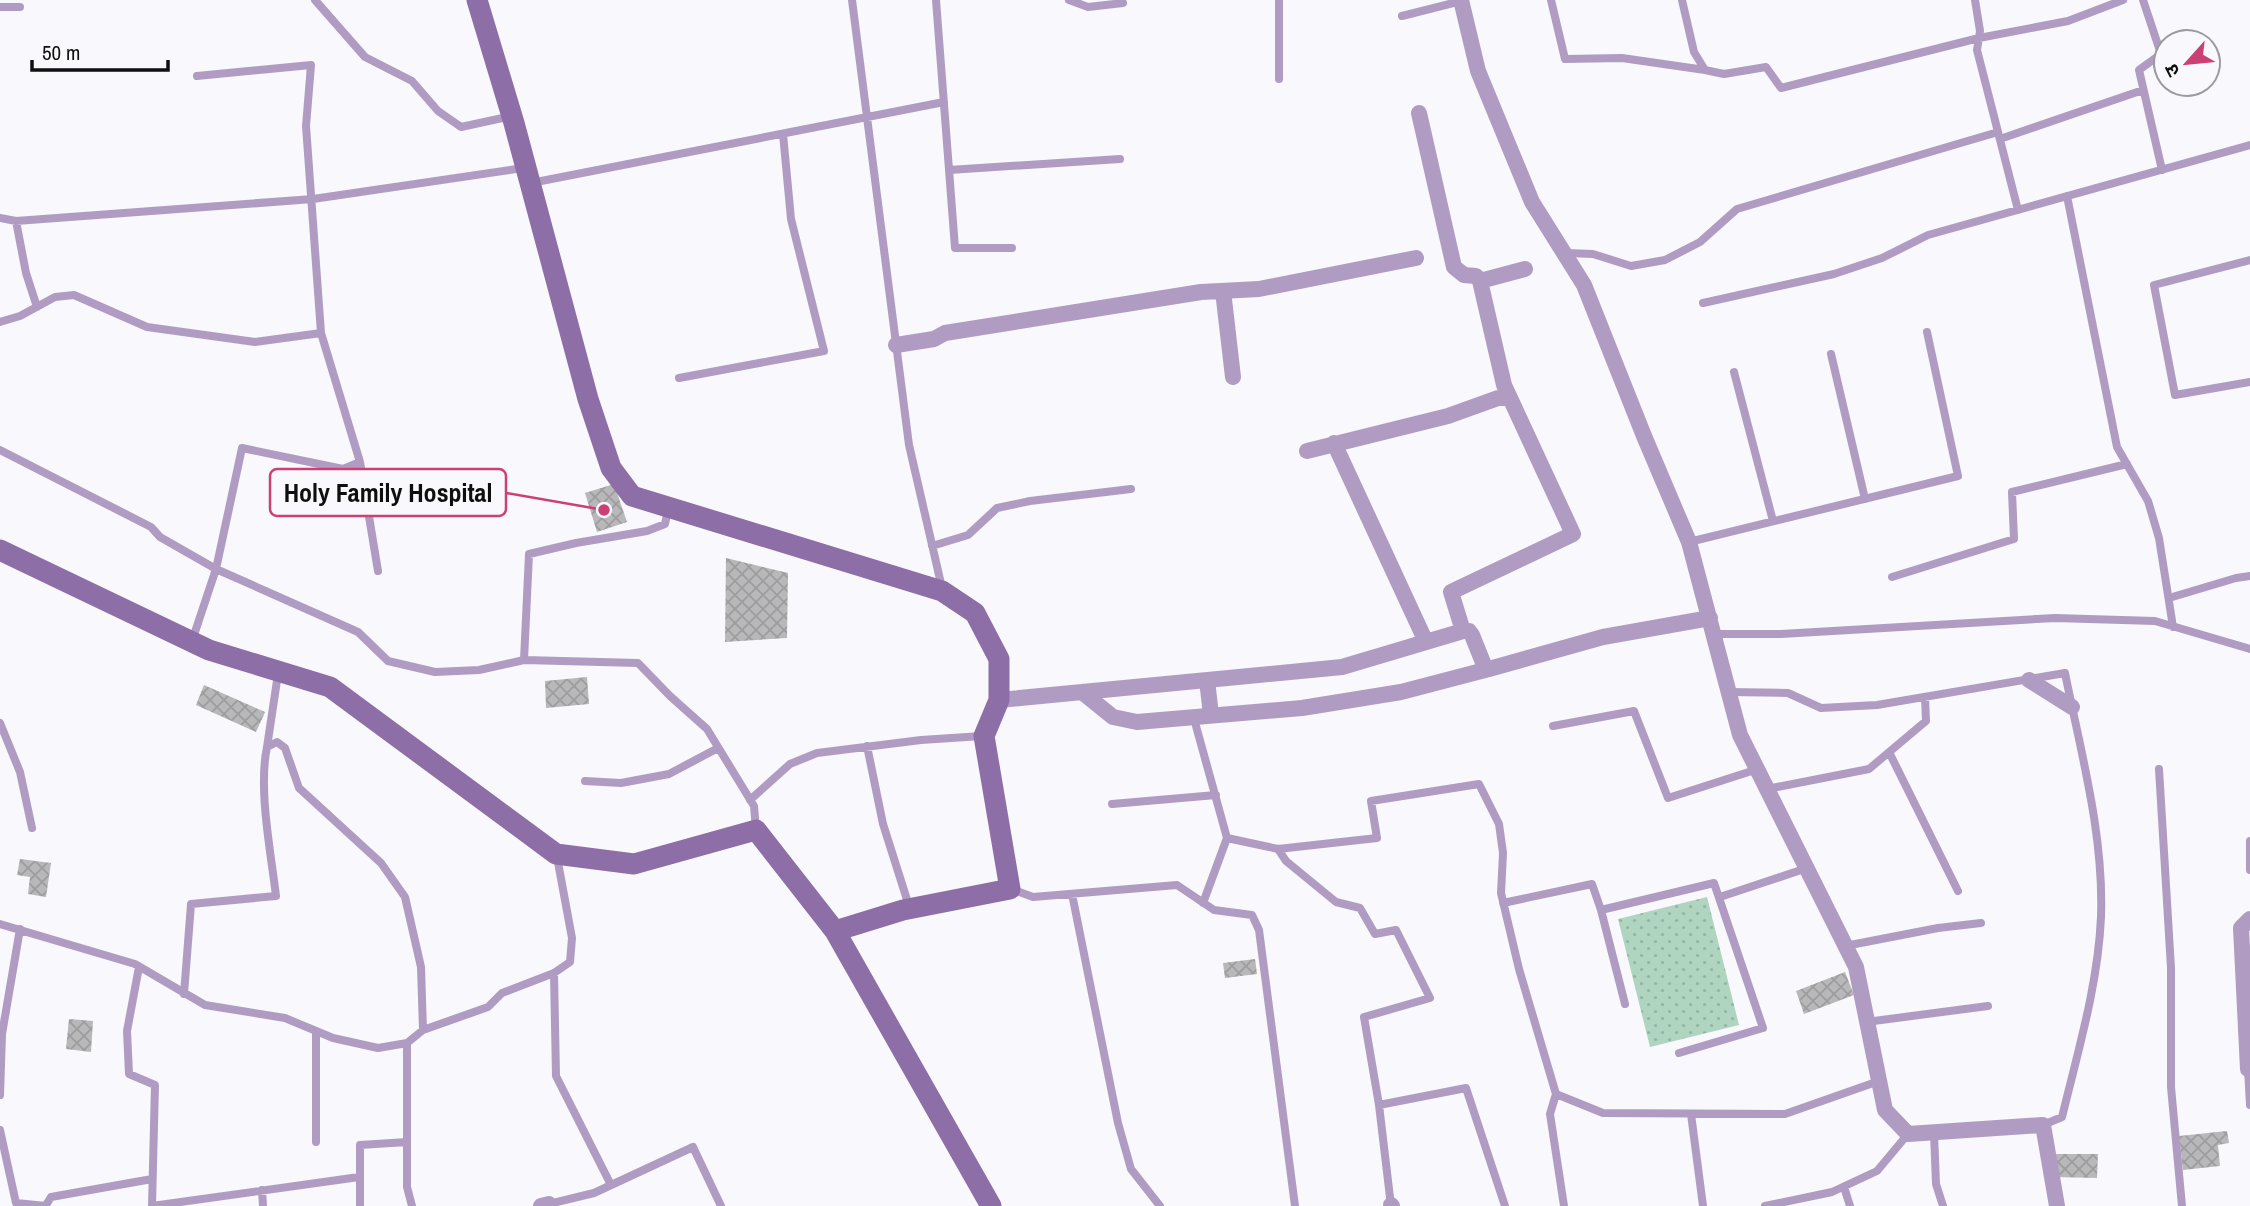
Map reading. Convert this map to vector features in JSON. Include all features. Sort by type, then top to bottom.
[{"type":"street","points":[[478,0],[588,399],[611,468],[632,496],[942,591],[975,613],[999,659],[999,699],[984,736],[1010,889],[910,908],[835,931]]},
{"type":"street","points":[[1461,0],[1478,71],[1532,202],[1584,285],[1689,541],[1740,734],[1856,967],[1885,1110],[1908,1135],[2043,1125],[2057,1206]]},
{"type":"street","points":[[1419,113],[1454,267],[1464,275],[1476,276],[1480,281],[1504,385],[1573,534],[1451,592],[1463,631]]},
{"type":"street","points":[[896,345],[934,339],[945,333],[1200,292],[1259,289],[1416,258]]},
{"type":"street","points":[[1480,281],[1525,269]]},
{"type":"street","points":[[1223,291],[1233,377]]},
{"type":"street","points":[[1307,451],[1448,416],[1498,398],[1510,398]]},
{"type":"street","points":[[1334,443],[1426,642]]},
{"type":"street","points":[[0,550],[209,650],[330,687],[556,854],[634,864],[756,830],[835,931],[991,1206]]},
{"type":"street","points":[[1082,692],[1113,717],[1137,722],[1302,708],[1401,692],[1603,637],[1712,626]]},
{"type":"street","points":[[999,699],[1342,667],[1463,631],[1469,631],[1472,635],[1484,665],[1489,669]]},
{"type":"street","points":[[1207,680],[1211,715]]},
{"type":"street","points":[[2029,680],[2072,707]]},
{"type":"street","points":[[2248,1069],[2241,928],[2250,919]]},
{"type":"lane","points":[[315,0],[365,58],[412,81],[438,110],[461,127],[512,117]]},
{"type":"lane","points":[[852,0],[909,446],[942,591]]},
{"type":"lane","points":[[936,0],[955,248],[1012,248]]},
{"type":"lane","points":[[1069,0],[1088,7],[1123,3]]},
{"type":"lane","points":[[1279,0],[1279,79]]},
{"type":"lane","points":[[1402,16],[1461,0]]},
{"type":"lane","points":[[1551,0],[1565,59],[1622,58],[1724,74],[1766,67],[1781,88],[1979,38],[2068,21],[2123,0]]},
{"type":"lane","points":[[1682,0],[1694,52],[1705,70]]},
{"type":"lane","points":[[1975,0],[1979,38],[1977,50],[2018,210]]},
{"type":"lane","points":[[2143,0],[2161,54],[2139,69],[2162,170]]},
{"type":"lane","points":[[0,7],[20,7]]},
{"type":"lane","points":[[197,76],[311,65],[306,126],[321,333],[360,462],[377,572]]},
{"type":"lane","points":[[1564,253],[1593,254],[1631,266],[1665,260],[1700,242],[1737,209],[1999,135],[2143,90]]},
{"type":"lane","points":[[0,218],[16,221],[313,199],[528,175],[783,134],[944,102]]},
{"type":"lane","points":[[679,378],[824,351],[791,219],[783,134]]},
{"type":"lane","points":[[1703,303],[1834,274],[1882,258],[1928,235],[2250,145]]},
{"type":"lane","points":[[949,170],[1120,159]]},
{"type":"lane","points":[[2067,196],[2117,447],[2148,501],[2159,538],[2173,627]]},
{"type":"lane","points":[[16,221],[26,273],[37,307]]},
{"type":"lane","points":[[2250,260],[2154,285],[2175,395],[2250,382]]},
{"type":"lane","points":[[0,322],[20,316],[55,297],[74,295],[147,327],[255,342],[321,333]]},
{"type":"lane","points":[[1689,541],[1958,476],[1927,332]]},
{"type":"lane","points":[[1831,354],[1865,499]]},
{"type":"lane","points":[[1734,372],[1773,521]]},
{"type":"lane","points":[[191,642],[216,569],[242,447],[343,469],[360,462]]},
{"type":"lane","points":[[0,450],[151,527],[160,537],[216,569],[358,632],[388,662],[435,672],[479,670],[524,660],[638,663],[707,729],[754,806],[756,830]]},
{"type":"lane","points":[[1892,577],[2014,539],[2012,492],[2127,464]]},
{"type":"lane","points":[[932,546],[968,535],[997,508],[1030,501],[1131,489]]},
{"type":"lane","points":[[524,660],[529,554],[647,531],[665,524],[669,507]]},
{"type":"lane","points":[[2168,598],[2250,576]]},
{"type":"lane","points":[[1712,626],[1781,634],[2055,618],[2155,621],[2250,649]]},
{"type":"lane","points":[[184,994],[191,904],[276,896],[267,812],[265,759],[279,671]]},
{"type":"lane","points":[[1729,692],[1788,693],[1821,708],[1877,705],[2065,673],[2098,843],[2101,917],[2090,1001],[2062,1117],[2043,1125]]},
{"type":"lane","points":[[1768,789],[1869,769],[1926,721],[1925,697]]},
{"type":"lane","points":[[1553,726],[1634,712],[1668,798],[1758,769]]},
{"type":"lane","points":[[0,723],[19,772],[32,828]]},
{"type":"lane","points":[[1196,726],[1227,838],[1203,903]]},
{"type":"lane","points":[[750,800],[790,764],[817,753],[984,736]]},
{"type":"lane","points":[[267,747],[277,742],[285,748],[299,788],[381,863],[405,897],[421,967],[423,1030]]},
{"type":"lane","points":[[867,746],[883,824],[910,908]]},
{"type":"lane","points":[[585,781],[621,783],[668,774],[718,748]]},
{"type":"lane","points":[[1889,751],[1958,891]]},
{"type":"lane","points":[[2159,769],[2171,968],[2171,1087],[2182,1206]]},
{"type":"lane","points":[[1227,838],[1278,849],[1377,838],[1371,801],[1479,784],[1499,824],[1503,853],[1500,893],[1556,1094],[1550,1114],[1564,1206]]},
{"type":"lane","points":[[1112,804],[1216,795]]},
{"type":"lane","points":[[2250,841],[2250,870]]},
{"type":"lane","points":[[1278,849],[1286,861],[1336,902],[1360,908],[1375,934],[1396,930],[1430,998],[1364,1017],[1392,1206],[1381,1206]]},
{"type":"lane","points":[[0,923],[139,967],[205,1005],[285,1018],[333,1038],[378,1048],[407,1043],[423,1030],[488,1007],[502,993],[554,973],[570,962],[572,938],[556,854]]},
{"type":"lane","points":[[1720,897],[1807,868]]},
{"type":"lane","points":[[1601,910],[1714,883],[1763,1028],[1679,1053]]},
{"type":"lane","points":[[1503,903],[1592,884],[1625,1004]]},
{"type":"lane","points":[[1010,889],[1033,897],[1177,885],[1214,911],[1252,915],[1259,930],[1295,1206]]},
{"type":"lane","points":[[1072,894],[1121,1134],[1131,1169],[1160,1206]]},
{"type":"lane","points":[[1845,946],[1938,928],[1980,923]]},
{"type":"lane","points":[[0,1095],[2,1034],[20,929]]},
{"type":"lane","points":[[139,967],[127,1031],[129,1074],[155,1085],[152,1206],[359,1177]]},
{"type":"lane","points":[[554,973],[556,1076],[611,1185]]},
{"type":"lane","points":[[1866,1022],[1988,1006]]},
{"type":"lane","points":[[316,1031],[316,1142]]},
{"type":"lane","points":[[407,1043],[407,1187],[412,1206]]},
{"type":"lane","points":[[2248,1069],[2250,1105]]},
{"type":"lane","points":[[1556,1094],[1603,1113],[1785,1114],[1879,1081]]},
{"type":"lane","points":[[1379,1105],[1466,1088],[1505,1206]]},
{"type":"lane","points":[[1690,1114],[1703,1206]]},
{"type":"lane","points":[[0,1130],[16,1203],[46,1205],[51,1197],[152,1179]]},
{"type":"lane","points":[[1934,1133],[1936,1184],[1943,1206]]},
{"type":"lane","points":[[1765,1206],[1832,1192],[1877,1171],[1908,1135]]},
{"type":"lane","points":[[360,1206],[360,1145],[407,1142]]},
{"type":"lane","points":[[547,1205],[594,1193],[693,1147],[721,1206]]},
{"type":"lane","points":[[1843,1186],[1850,1206]]},
{"type":"lane","points":[[262,1190],[262,1206]]},
{"type":"green space","points":[[1707,897],[1739,1025],[1650,1047],[1618,919]]},
{"type":"building","points":[[614,484],[627,522],[597,532],[585,493]]},
{"type":"building","points":[[726,558],[788,573],[787,638],[725,642]]},
{"type":"building","points":[[587,677],[589,704],[546,708],[545,681]]},
{"type":"building","points":[[204,685],[265,712],[256,732],[196,705]]},
{"type":"building","points":[[20,859],[51,863],[46,897],[28,894],[30,877],[17,875]]},
{"type":"building","points":[[1255,959],[1257,974],[1225,978],[1223,963]]},
{"type":"building","points":[[1845,972],[1854,995],[1804,1014],[1796,991]]},
{"type":"building","points":[[69,1019],[93,1021],[91,1052],[66,1049]]},
{"type":"building","points":[[2227,1131],[2229,1143],[2218,1145],[2220,1166],[2183,1170],[2179,1136]]},
{"type":"building","points":[[2054,1154],[2098,1154],[2097,1178],[2054,1177]]},
{"type":"place","name":"Holy Family Hospital","points":[[604,510]]}]
